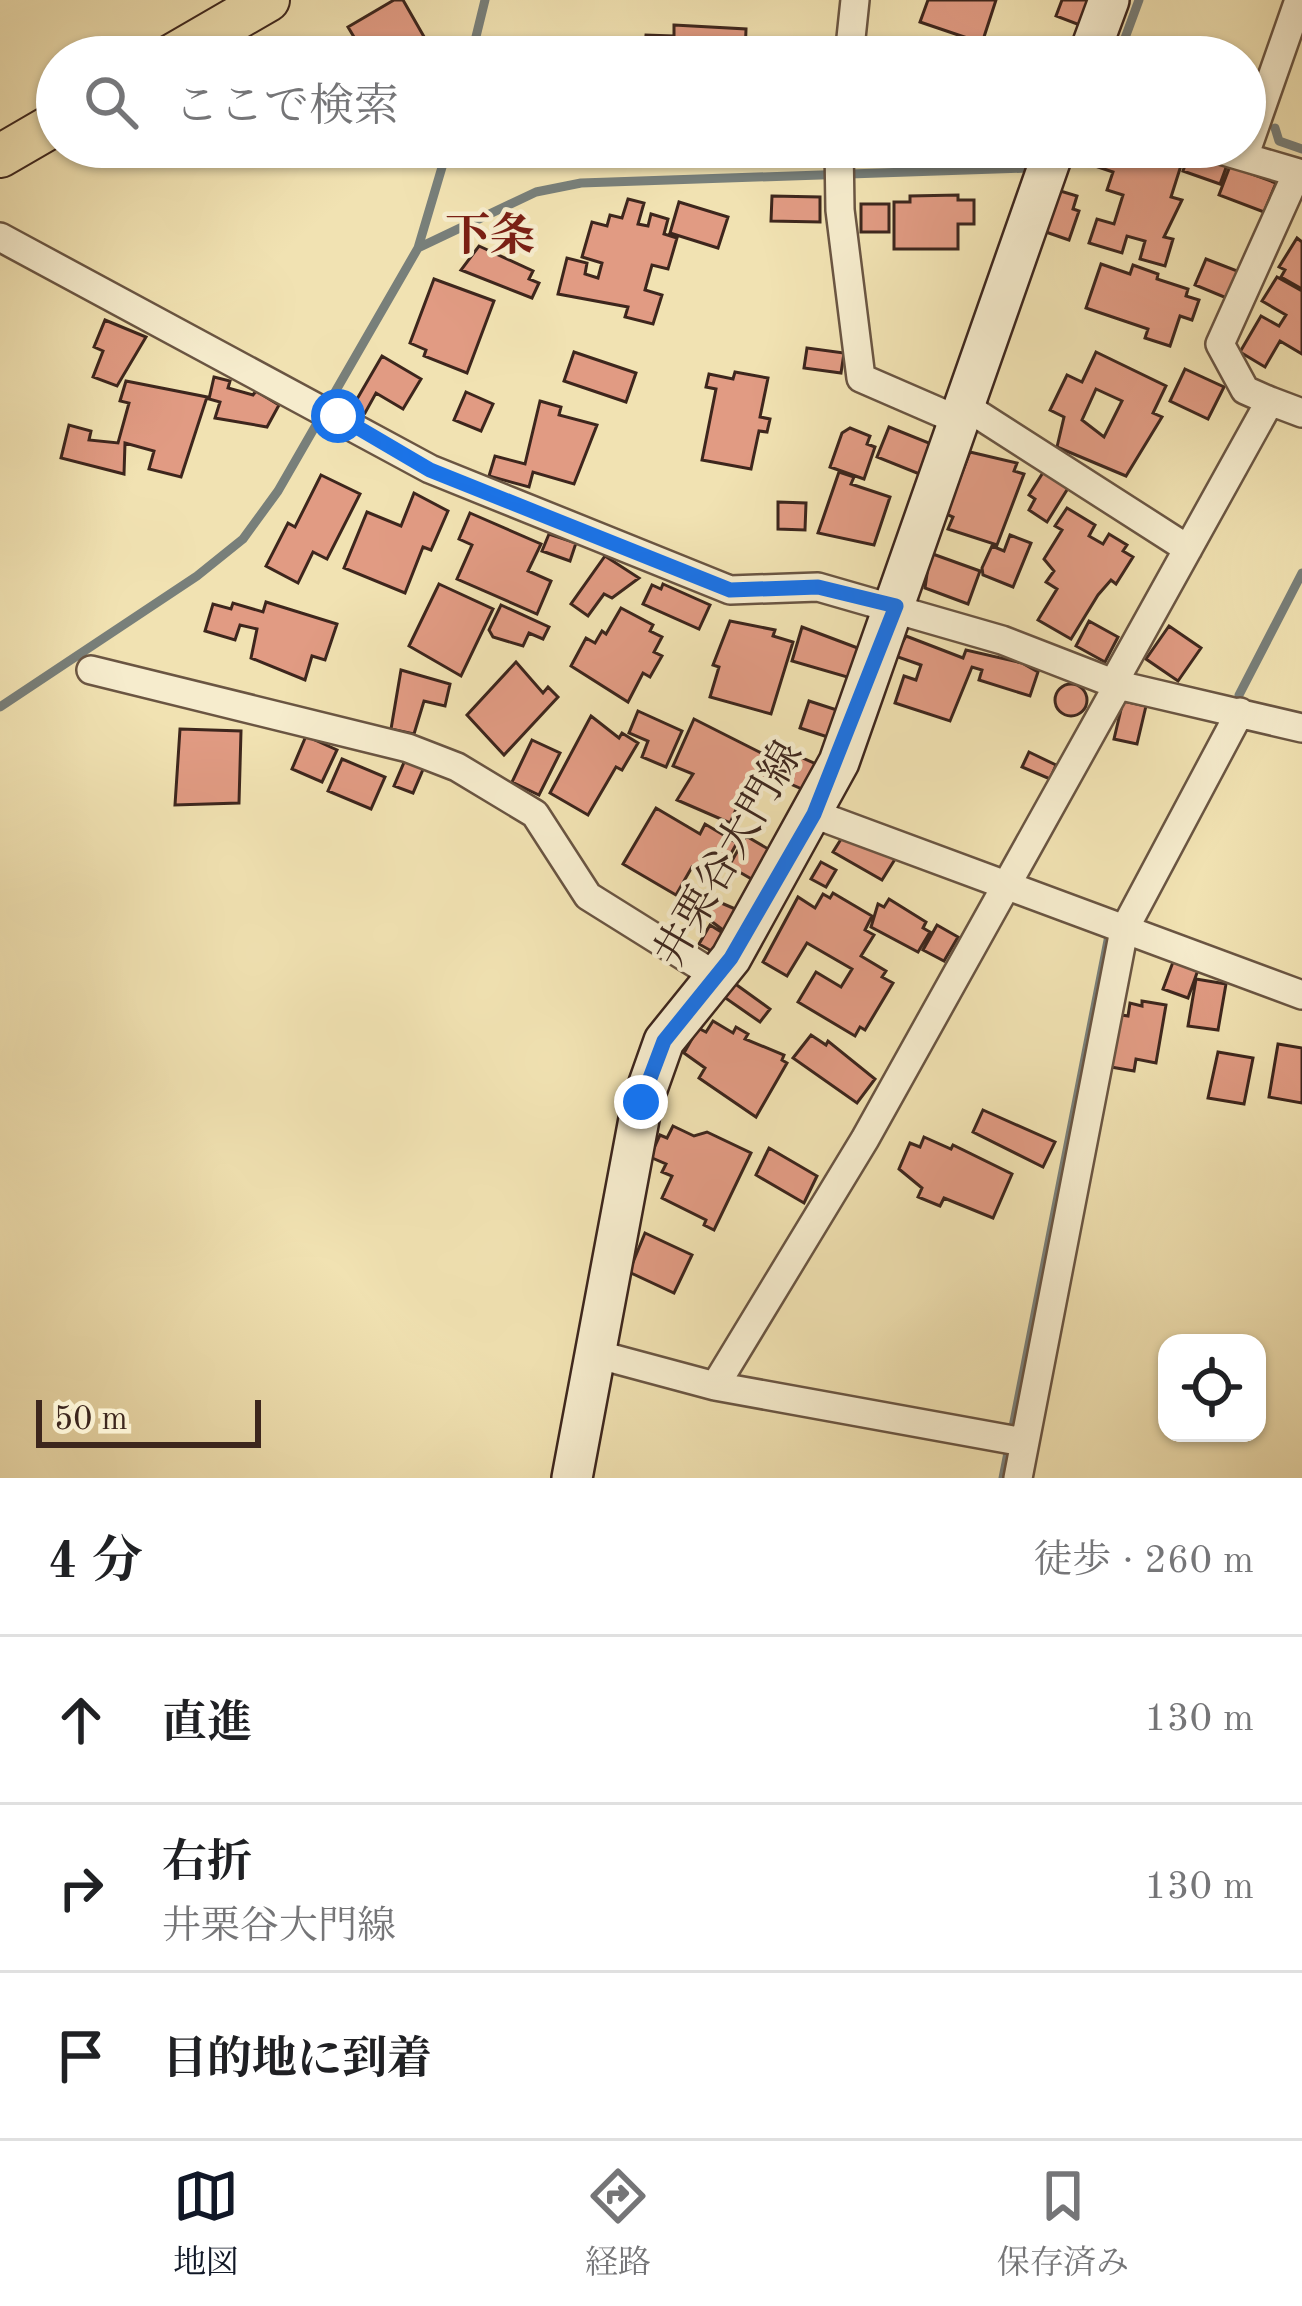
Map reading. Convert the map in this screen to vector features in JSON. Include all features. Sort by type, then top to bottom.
[{"type":"main road","points":[[206,36],[268,0]]},
{"type":"main road","points":[[1096,36],[1109,0]]},
{"type":"main road","points":[[0,156],[36,135]]},
{"type":"main road","name":"井栗谷大門線","points":[[572,1478],[641,1102],[664,1041],[716,976],[814,814],[896,606],[1048,168]]},
{"type":"street","points":[[851,36],[855,0]]},
{"type":"street","points":[[1266,94],[1299,0]]},
{"type":"street","points":[[1266,163],[1300,173],[1220,344],[1245,390],[1302,413]]},
{"type":"street","points":[[839,168],[861,377],[963,413],[1188,549]]},
{"type":"street","points":[[0,237],[430,470],[730,590],[818,587],[896,606],[1116,684],[1302,728]]},
{"type":"street","points":[[715,1386],[865,1139],[1270,401]]},
{"type":"street","points":[[91,670],[408,748],[457,767],[535,814],[588,896],[716,976]]},
{"type":"street","points":[[1018,1478],[1124,930],[1240,712]]},
{"type":"street","points":[[814,814],[1302,995]]},
{"type":"street","points":[[592,1353],[715,1386],[1024,1442]]},
{"type":"building","points":[[394,0],[403,0],[424,36],[353,36],[348,27]]},
{"type":"building","points":[[928,0],[996,0],[984,36],[961,36],[920,22]]},
{"type":"building","points":[[1062,0],[1095,0],[1085,27],[1056,16]]},
{"type":"building","points":[[674,25],[746,29],[746,36],[674,36]]},
{"type":"building","points":[[1101,168],[1180,168],[1171,197],[1182,200],[1164,237],[1173,239],[1165,266],[1140,259],[1145,241],[1127,236],[1122,253],[1089,243],[1097,219],[1114,224],[1123,195],[1107,190],[1113,172]]},
{"type":"building","points":[[1184,168],[1226,168],[1220,184]]},
{"type":"building","points":[[1229,168],[1276,183],[1264,212],[1219,195]]},
{"type":"building","points":[[1057,190],[1077,196],[1073,209],[1079,211],[1069,240],[1043,231]]},
{"type":"building","points":[[958,195],[958,200],[974,200],[974,224],[958,224],[958,249],[894,249],[894,202],[910,202],[910,196]]},
{"type":"building","points":[[772,196],[820,197],[820,222],[771,221]]},
{"type":"building","points":[[628,199],[644,203],[638,224],[648,226],[651,214],[668,219],[664,234],[677,238],[668,269],[652,265],[645,290],[662,295],[653,324],[625,317],[628,307],[558,294],[567,258],[587,263],[585,274],[598,278],[602,263],[582,257],[592,222],[607,226],[610,215],[622,218]]},
{"type":"building","points":[[679,202],[728,217],[718,248],[670,233]]},
{"type":"building","points":[[861,204],[889,204],[889,232],[861,232]]},
{"type":"building","points":[[1297,238],[1302,242],[1302,289],[1281,277],[1285,270],[1279,267]]},
{"type":"building","points":[[479,246],[533,271],[529,279],[539,283],[532,298],[461,270]]},
{"type":"building","points":[[1206,259],[1240,272],[1229,299],[1195,285]]},
{"type":"building","points":[[1101,264],[1130,274],[1133,265],[1158,274],[1157,279],[1188,289],[1186,296],[1199,300],[1192,320],[1180,316],[1170,346],[1145,338],[1148,329],[1086,308]]},
{"type":"building","points":[[1277,277],[1302,291],[1302,354],[1280,341],[1265,367],[1240,352],[1261,316],[1279,326],[1286,315],[1262,301]]},
{"type":"building","points":[[434,279],[494,301],[467,373],[424,356],[426,350],[410,343]]},
{"type":"building","points":[[105,320],[146,337],[117,386],[93,377],[103,351],[94,347]]},
{"type":"building","points":[[807,348],[844,353],[841,373],[804,368]]},
{"type":"building","points":[[574,352],[636,373],[626,402],[564,381]]},
{"type":"building","points":[[1096,352],[1166,386],[1153,413],[1162,417],[1126,476],[1057,447],[1064,417],[1050,410],[1067,375],[1082,382]],"holes":[[[1096,389],[1122,401],[1104,437],[1082,420]]]},
{"type":"building","points":[[382,356],[421,379],[403,409],[376,393],[365,413],[353,406]]},
{"type":"building","points":[[1185,369],[1224,387],[1208,419],[1170,401]]},
{"type":"building","points":[[735,372],[768,378],[760,417],[770,419],[767,432],[759,431],[751,469],[702,460],[716,389],[706,387],[709,374],[733,379]]},
{"type":"building","points":[[214,377],[230,381],[228,388],[253,395],[256,391],[279,405],[267,427],[215,418],[220,402],[209,399]]},
{"type":"building","points":[[126,381],[207,397],[181,477],[149,469],[154,451],[125,443],[124,474],[61,458],[69,425],[91,431],[89,440],[118,443],[129,403],[120,401]]},
{"type":"building","points":[[466,392],[493,404],[481,431],[454,420]]},
{"type":"building","points":[[540,401],[561,407],[559,415],[597,425],[574,484],[533,472],[529,487],[489,476],[495,456],[525,464]]},
{"type":"building","points":[[889,427],[934,445],[922,475],[877,457]]},
{"type":"building","points":[[850,428],[870,436],[867,444],[875,447],[864,479],[830,467],[842,433]]},
{"type":"building","points":[[970,452],[1017,463],[1014,471],[1024,474],[997,545],[948,529],[953,517],[946,514]]},
{"type":"building","points":[[1044,471],[1070,485],[1047,522],[1029,510],[1035,499],[1029,495]]},
{"type":"building","points":[[839,472],[854,477],[851,484],[890,497],[874,545],[818,533]]},
{"type":"building","points":[[321,475],[360,494],[327,559],[313,552],[298,583],[266,566],[288,523],[295,527]]},
{"type":"building","points":[[414,493],[448,511],[431,550],[423,547],[405,593],[344,568],[367,512],[401,526]]},
{"type":"building","points":[[778,502],[806,503],[805,530],[778,529]]},
{"type":"building","points":[[1067,508],[1095,525],[1089,536],[1103,544],[1109,534],[1127,545],[1123,551],[1133,557],[1116,584],[1111,580],[1098,595],[1071,639],[1038,620],[1057,589],[1046,582],[1054,571],[1044,559],[1062,530],[1055,526]]},
{"type":"building","points":[[470,513],[541,544],[528,571],[551,581],[537,614],[457,579],[472,545],[459,539]]},
{"type":"building","points":[[549,534],[576,543],[570,561],[542,551]]},
{"type":"building","points":[[1010,535],[1031,543],[1013,587],[983,575],[982,568],[992,546],[1004,551]]},
{"type":"building","points":[[930,553],[980,571],[968,604],[925,588]]},
{"type":"building","points":[[605,556],[639,578],[612,598],[604,594],[588,616],[571,604]]},
{"type":"building","points":[[439,584],[493,609],[461,676],[409,646]]},
{"type":"building","points":[[663,584],[710,605],[699,629],[643,604],[652,585],[661,589]]},
{"type":"building","points":[[266,602],[337,624],[325,660],[312,656],[305,680],[251,658],[257,629],[240,625],[235,640],[205,631],[213,604],[231,609],[233,603],[263,612]]},
{"type":"building","points":[[501,605],[549,627],[543,639],[529,633],[523,646],[493,637],[489,630]]},
{"type":"building","points":[[621,608],[653,625],[650,631],[662,637],[654,652],[662,656],[650,677],[643,673],[628,702],[571,666],[586,638],[595,643],[602,631],[606,634]]},
{"type":"building","points":[[730,621],[775,630],[773,636],[793,642],[771,714],[710,697],[719,667],[713,665]]},
{"type":"building","points":[[1089,621],[1118,637],[1105,662],[1076,646]]},
{"type":"building","points":[[1169,626],[1201,648],[1178,681],[1146,659]]},
{"type":"building","points":[[802,627],[863,650],[854,679],[792,661]]},
{"type":"building","points":[[906,636],[963,658],[966,650],[1022,663],[1038,672],[1030,696],[979,680],[982,670],[972,667],[950,721],[895,703],[904,676],[916,680],[921,665],[895,656]]},
{"type":"building","points":[[516,662],[543,693],[548,687],[558,697],[504,755],[467,715]]},
{"type":"building","points":[[401,670],[450,684],[445,706],[424,701],[414,734],[391,729]]},
{"type":"building","points":[[1071,684],[1082,689],[1087,700],[1082,711],[1071,716],[1060,711],[1055,700],[1060,689]]},
{"type":"building","points":[[809,701],[843,712],[834,739],[800,728]]},
{"type":"building","points":[[1123,701],[1146,706],[1137,744],[1114,739]]},
{"type":"building","points":[[638,711],[682,731],[666,767],[642,757],[648,741],[629,733]]},
{"type":"building","points":[[591,716],[619,738],[622,733],[638,743],[622,770],[616,767],[588,815],[550,793]]},
{"type":"building","points":[[694,719],[773,759],[757,796],[744,791],[730,823],[677,800],[693,774],[673,766]]},
{"type":"building","points":[[180,729],[241,731],[239,803],[175,805]]},
{"type":"building","points":[[306,736],[337,750],[322,782],[292,769]]},
{"type":"building","points":[[532,740],[560,753],[539,795],[512,782]]},
{"type":"building","points":[[789,752],[823,767],[811,793],[777,778]]},
{"type":"building","points":[[1029,752],[1056,765],[1050,779],[1022,767]]},
{"type":"building","points":[[342,759],[385,777],[371,809],[328,791]]},
{"type":"building","points":[[405,760],[424,767],[413,793],[394,786]]},
{"type":"building","points":[[656,808],[700,834],[705,824],[737,843],[726,862],[712,854],[702,872],[692,867],[676,895],[623,864]]},
{"type":"building","points":[[746,836],[775,853],[755,881],[729,866]]},
{"type":"building","points":[[843,836],[897,856],[882,880],[833,852]]},
{"type":"building","points":[[821,862],[836,870],[826,887],[811,879]]},
{"type":"building","points":[[833,893],[872,916],[865,930],[874,935],[861,956],[886,971],[882,977],[893,983],[865,1030],[860,1027],[855,1036],[798,1002],[816,972],[841,987],[852,969],[807,943],[787,976],[763,962],[798,897],[815,908],[823,894],[830,898]]},
{"type":"building","points":[[712,899],[740,911],[727,933],[703,915]]},
{"type":"building","points":[[889,899],[926,922],[923,928],[930,932],[918,952],[871,927],[878,904],[884,907]]},
{"type":"building","points":[[710,925],[726,935],[715,953],[699,944]]},
{"type":"building","points":[[937,925],[958,937],[944,961],[923,950]]},
{"type":"building","points":[[1173,962],[1198,970],[1188,998],[1163,989]]},
{"type":"building","points":[[1196,979],[1226,984],[1218,1030],[1188,1026]]},
{"type":"building","points":[[734,983],[770,1009],[760,1022],[724,997]]},
{"type":"building","points":[[1142,1001],[1166,1005],[1156,1063],[1136,1059],[1134,1071],[1105,1066],[1115,1014],[1128,1016],[1130,1003],[1142,1006]]},
{"type":"building","points":[[713,1021],[733,1033],[736,1027],[748,1034],[745,1039],[784,1055],[782,1060],[787,1063],[756,1117],[699,1078],[705,1068],[684,1053],[698,1028],[706,1032]]},
{"type":"building","points":[[811,1035],[826,1045],[828,1041],[875,1079],[857,1103],[793,1058]]},
{"type":"building","points":[[1278,1044],[1302,1048],[1302,1103],[1269,1097]]},
{"type":"building","points":[[1218,1052],[1253,1058],[1244,1104],[1208,1098]]},
{"type":"building","points":[[983,1110],[1055,1142],[1043,1167],[973,1132]]},
{"type":"building","points":[[673,1126],[694,1136],[707,1132],[751,1153],[714,1230],[704,1225],[706,1220],[662,1198],[672,1176],[662,1172],[666,1164],[650,1157],[660,1135],[667,1138]]},
{"type":"building","points":[[924,1137],[951,1149],[953,1145],[1012,1174],[993,1218],[944,1198],[940,1206],[918,1197],[922,1188],[899,1169],[910,1143],[920,1147]]},
{"type":"building","points":[[769,1148],[817,1176],[804,1203],[756,1175]]},
{"type":"building","points":[[645,1233],[692,1255],[674,1293],[629,1272]]},
{"type":"waterway","points":[[476,36],[485,0]]},
{"type":"waterway","points":[[1126,36],[1139,0]]},
{"type":"waterway","points":[[1275,128],[1279,141],[1302,149]]},
{"type":"waterway","points":[[0,707],[197,576],[243,539],[278,491],[418,248],[442,168]]},
{"type":"waterway","points":[[418,248],[536,192],[581,183],[1028,168]]},
{"type":"waterway","points":[[1239,695],[1302,573]]},
{"type":"waterway","points":[[1003,1478],[1110,930]]},
{"type":"district","name":"下条","points":[[490,234]]},
{"type":"route","points":[[338,416],[430,470],[730,590],[818,587],[896,606],[839,762],[814,814],[731,958],[664,1041],[641,1102]]}]
